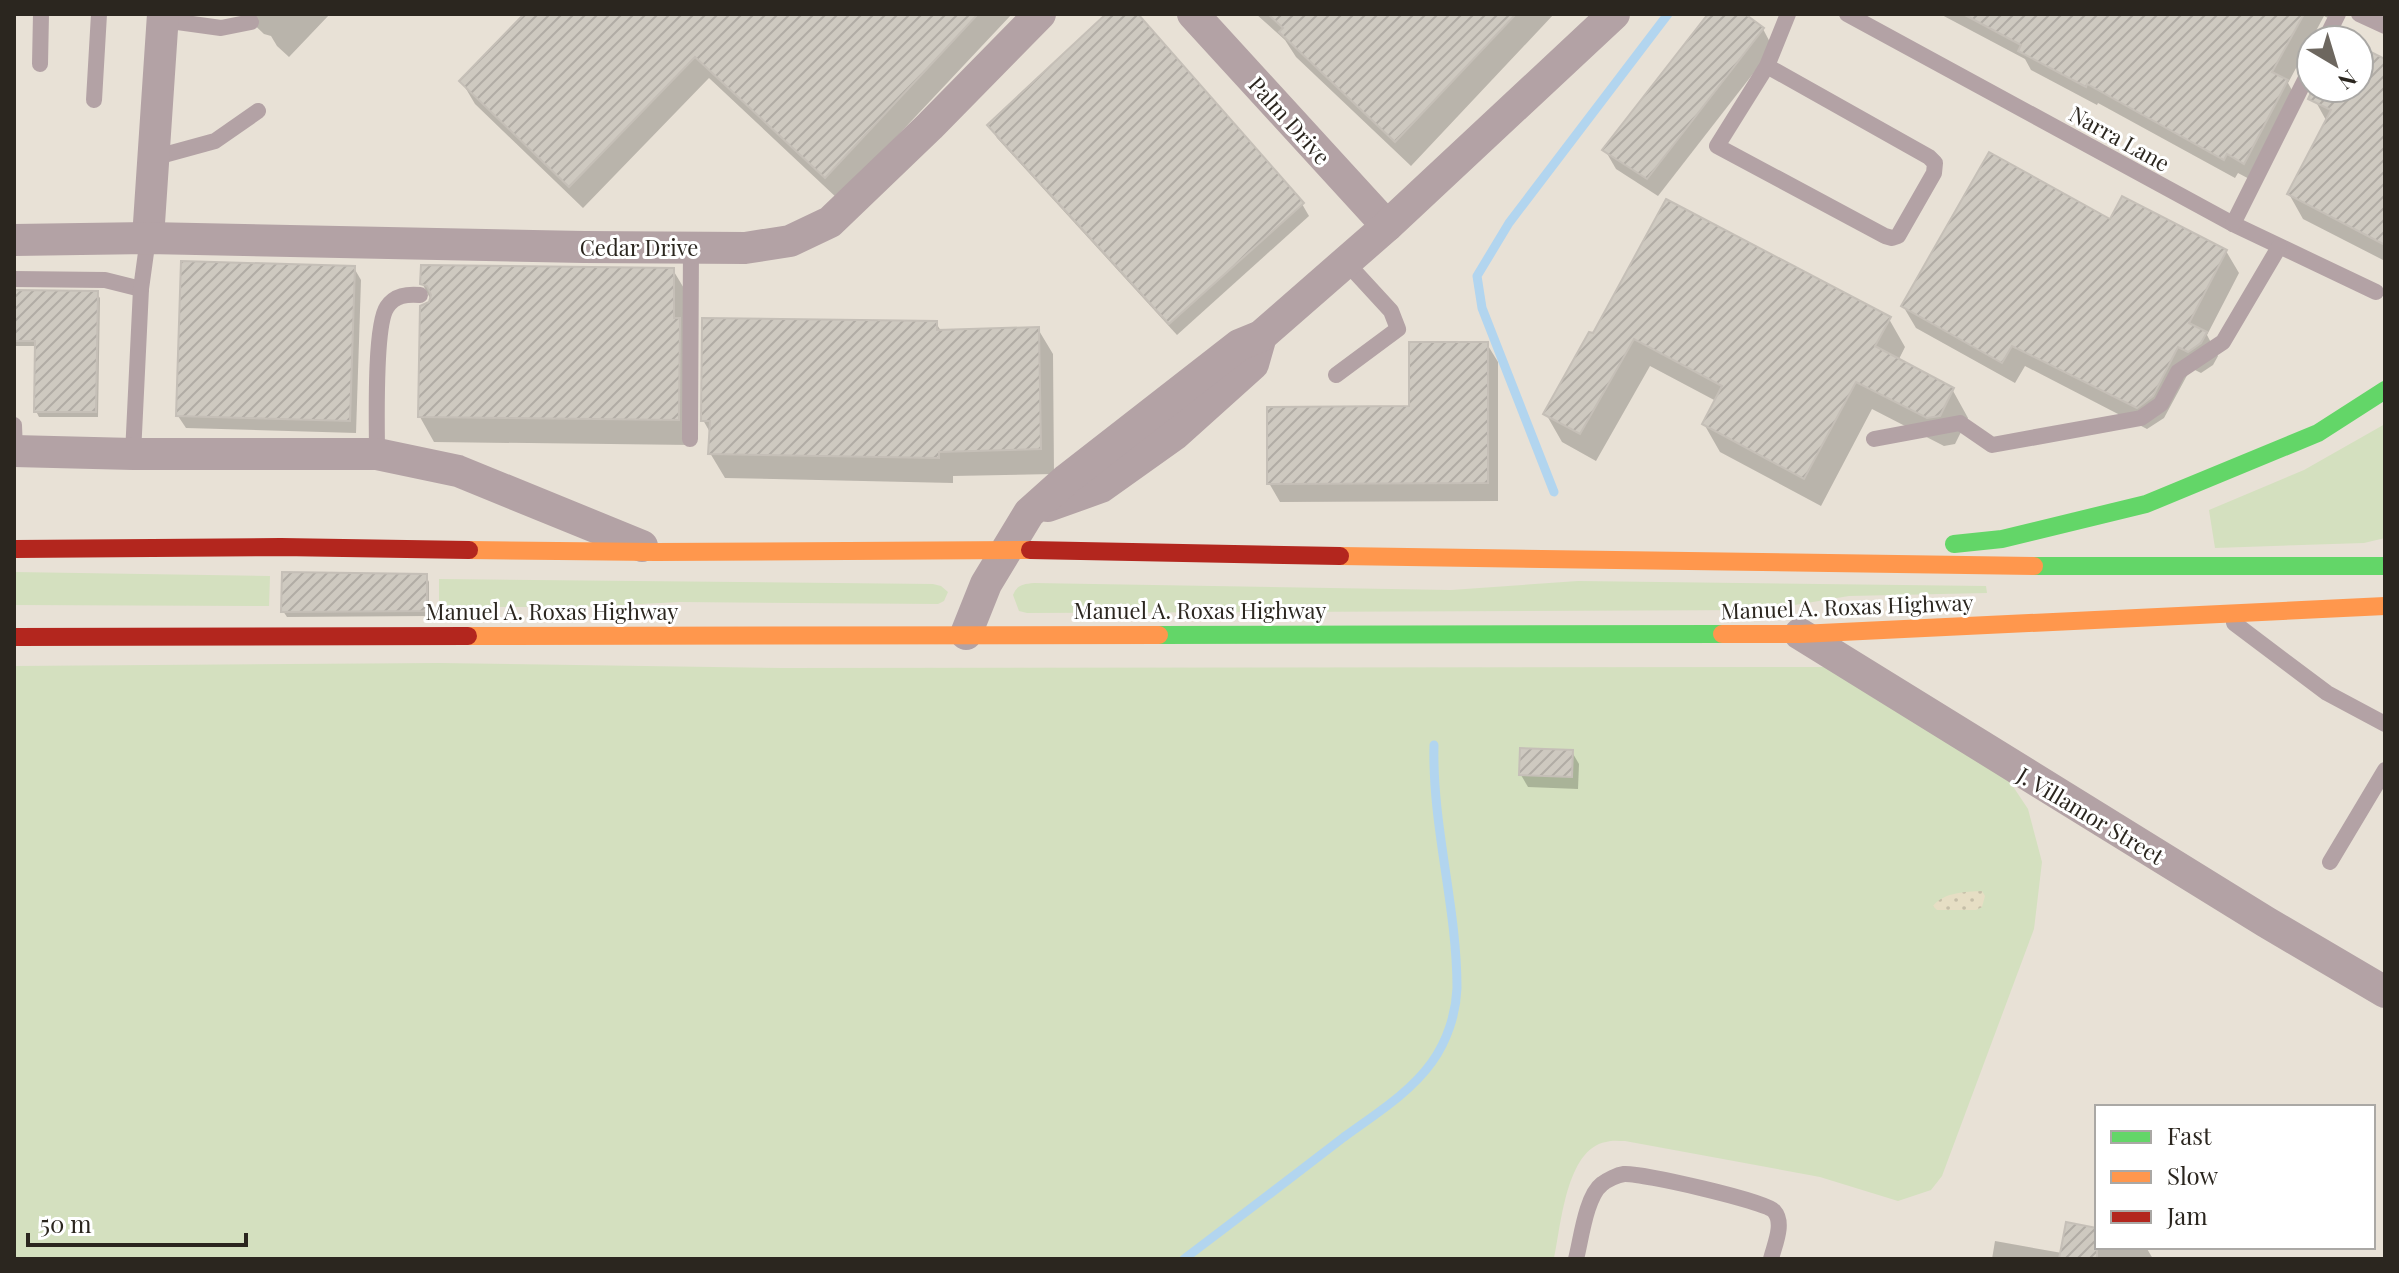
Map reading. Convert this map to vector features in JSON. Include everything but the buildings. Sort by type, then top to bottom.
[{"type":"main road","points":[[1762,564],[2002,539],[2146,504],[2318,433],[2385,390]]},
{"type":"main road","name":"Manuel A. Roxas Highway","points":[[14,549],[1005,550],[1762,564],[2206,568],[2385,566]]},
{"type":"main road","name":"Manuel A. Roxas Highway","points":[[14,637],[1800,634],[2385,606]]},
{"type":"street","name":"Cedar Drive","points":[[14,240],[148,238],[745,248],[790,241],[830,222],[1040,14]]},
{"type":"street","name":"Palm Drive","points":[[1193,14],[1387,226]]},
{"type":"street","points":[[966,634],[986,584],[1029,513],[1101,487],[1174,435],[1253,364],[1261,336],[1387,226],[1614,14]]},
{"type":"street","points":[[148,238],[163,17]]},
{"type":"street","points":[[14,451],[377,454],[458,471],[656,552]]},
{"type":"street","name":"J. Villamor Street","points":[[1800,634],[2239,906],[2385,992]]},
{"type":"lane","points":[[40,64],[41,14]]},
{"type":"lane","points":[[94,100],[99,14]]},
{"type":"lane","points":[[1767,66],[1935,163],[1934,173],[1898,236],[1885,236],[1717,146],[1767,66],[1788,14]]},
{"type":"lane","name":"Narra Lane","points":[[1847,14],[2233,224],[2376,292]]},
{"type":"lane","points":[[2359,14],[2385,26]]},
{"type":"lane","points":[[163,17],[221,28],[251,22]]},
{"type":"lane","points":[[2233,224],[2295,100]]},
{"type":"lane","points":[[153,158],[215,141],[258,111]]},
{"type":"lane","points":[[133,454],[141,289],[148,238]]},
{"type":"lane","points":[[690,439],[691,246]]},
{"type":"lane","points":[[1874,439],[1960,423],[1992,445],[2141,418],[2161,404],[2178,372],[2223,342],[2279,247]]},
{"type":"lane","points":[[1336,375],[1398,329],[1391,311],[1345,261]]},
{"type":"lane","points":[[14,279],[105,280],[141,289]]},
{"type":"lane","points":[[377,454],[381,317],[396,298],[407,294],[420,295]]},
{"type":"lane","points":[[14,425],[14,451]]},
{"type":"lane","points":[[2219,613],[2327,693],[2385,724]]},
{"type":"lane","points":[[2330,862],[2385,770]]},
{"type":"lane","points":[[1576,1259],[1590,1201],[1598,1186],[1624,1174],[1693,1187],[1763,1205],[1774,1211],[1780,1223],[1771,1259]]},
{"type":"green space","points":[[2385,424],[2385,538],[2364,543],[2215,548],[2209,510],[2304,470]]},
{"type":"green space","points":[[14,572],[270,576],[269,606],[14,605]]},
{"type":"green space","points":[[439,579],[933,584],[948,592],[944,601],[938,604],[680,602],[583,607],[439,607]]},
{"type":"green space","points":[[1578,581],[1986,586],[1987,593],[1849,596],[1764,610],[1027,613],[1019,611],[1013,595],[1021,586],[1034,583],[1451,590]]},
{"type":"green space","points":[[439,663],[782,668],[1826,667],[2008,779],[2028,809],[2042,862],[2034,929],[1942,1176],[1931,1190],[1898,1201],[1820,1177],[1625,1141],[1608,1141],[1593,1148],[1574,1173],[1563,1209],[1554,1259],[14,1259],[14,666]]},
{"type":"sand","points":[[1982,891],[1985,896],[1982,907],[1976,910],[1937,910],[1933,906],[1949,895]]},
{"type":"waterway","points":[[1554,492],[1482,308],[1477,276],[1509,223],[1668,14]]},
{"type":"waterway","points":[[1184,1259],[1402,1094],[1432,1062],[1442,1045],[1453,1017],[1457,988],[1453,927],[1434,776],[1434,745]]},
{"type":"traffic: fast","points":[[1954,544],[2002,539],[2146,504],[2318,433],[2385,390]]},
{"type":"traffic: fast","points":[[2034,566],[2385,566]]},
{"type":"traffic: fast","points":[[1159,635],[1722,634]]},
{"type":"traffic: slow","points":[[469,550],[1030,550]]},
{"type":"traffic: slow","points":[[1340,556],[2034,566]]},
{"type":"traffic: slow","points":[[1722,634],[1800,634],[2385,606]]},
{"type":"traffic: slow","points":[[468,636],[1159,635]]},
{"type":"traffic: jam","points":[[14,549],[281,547],[469,550]]},
{"type":"traffic: jam","points":[[1030,550],[1340,556]]},
{"type":"traffic: jam","points":[[14,637],[468,636]]}]
